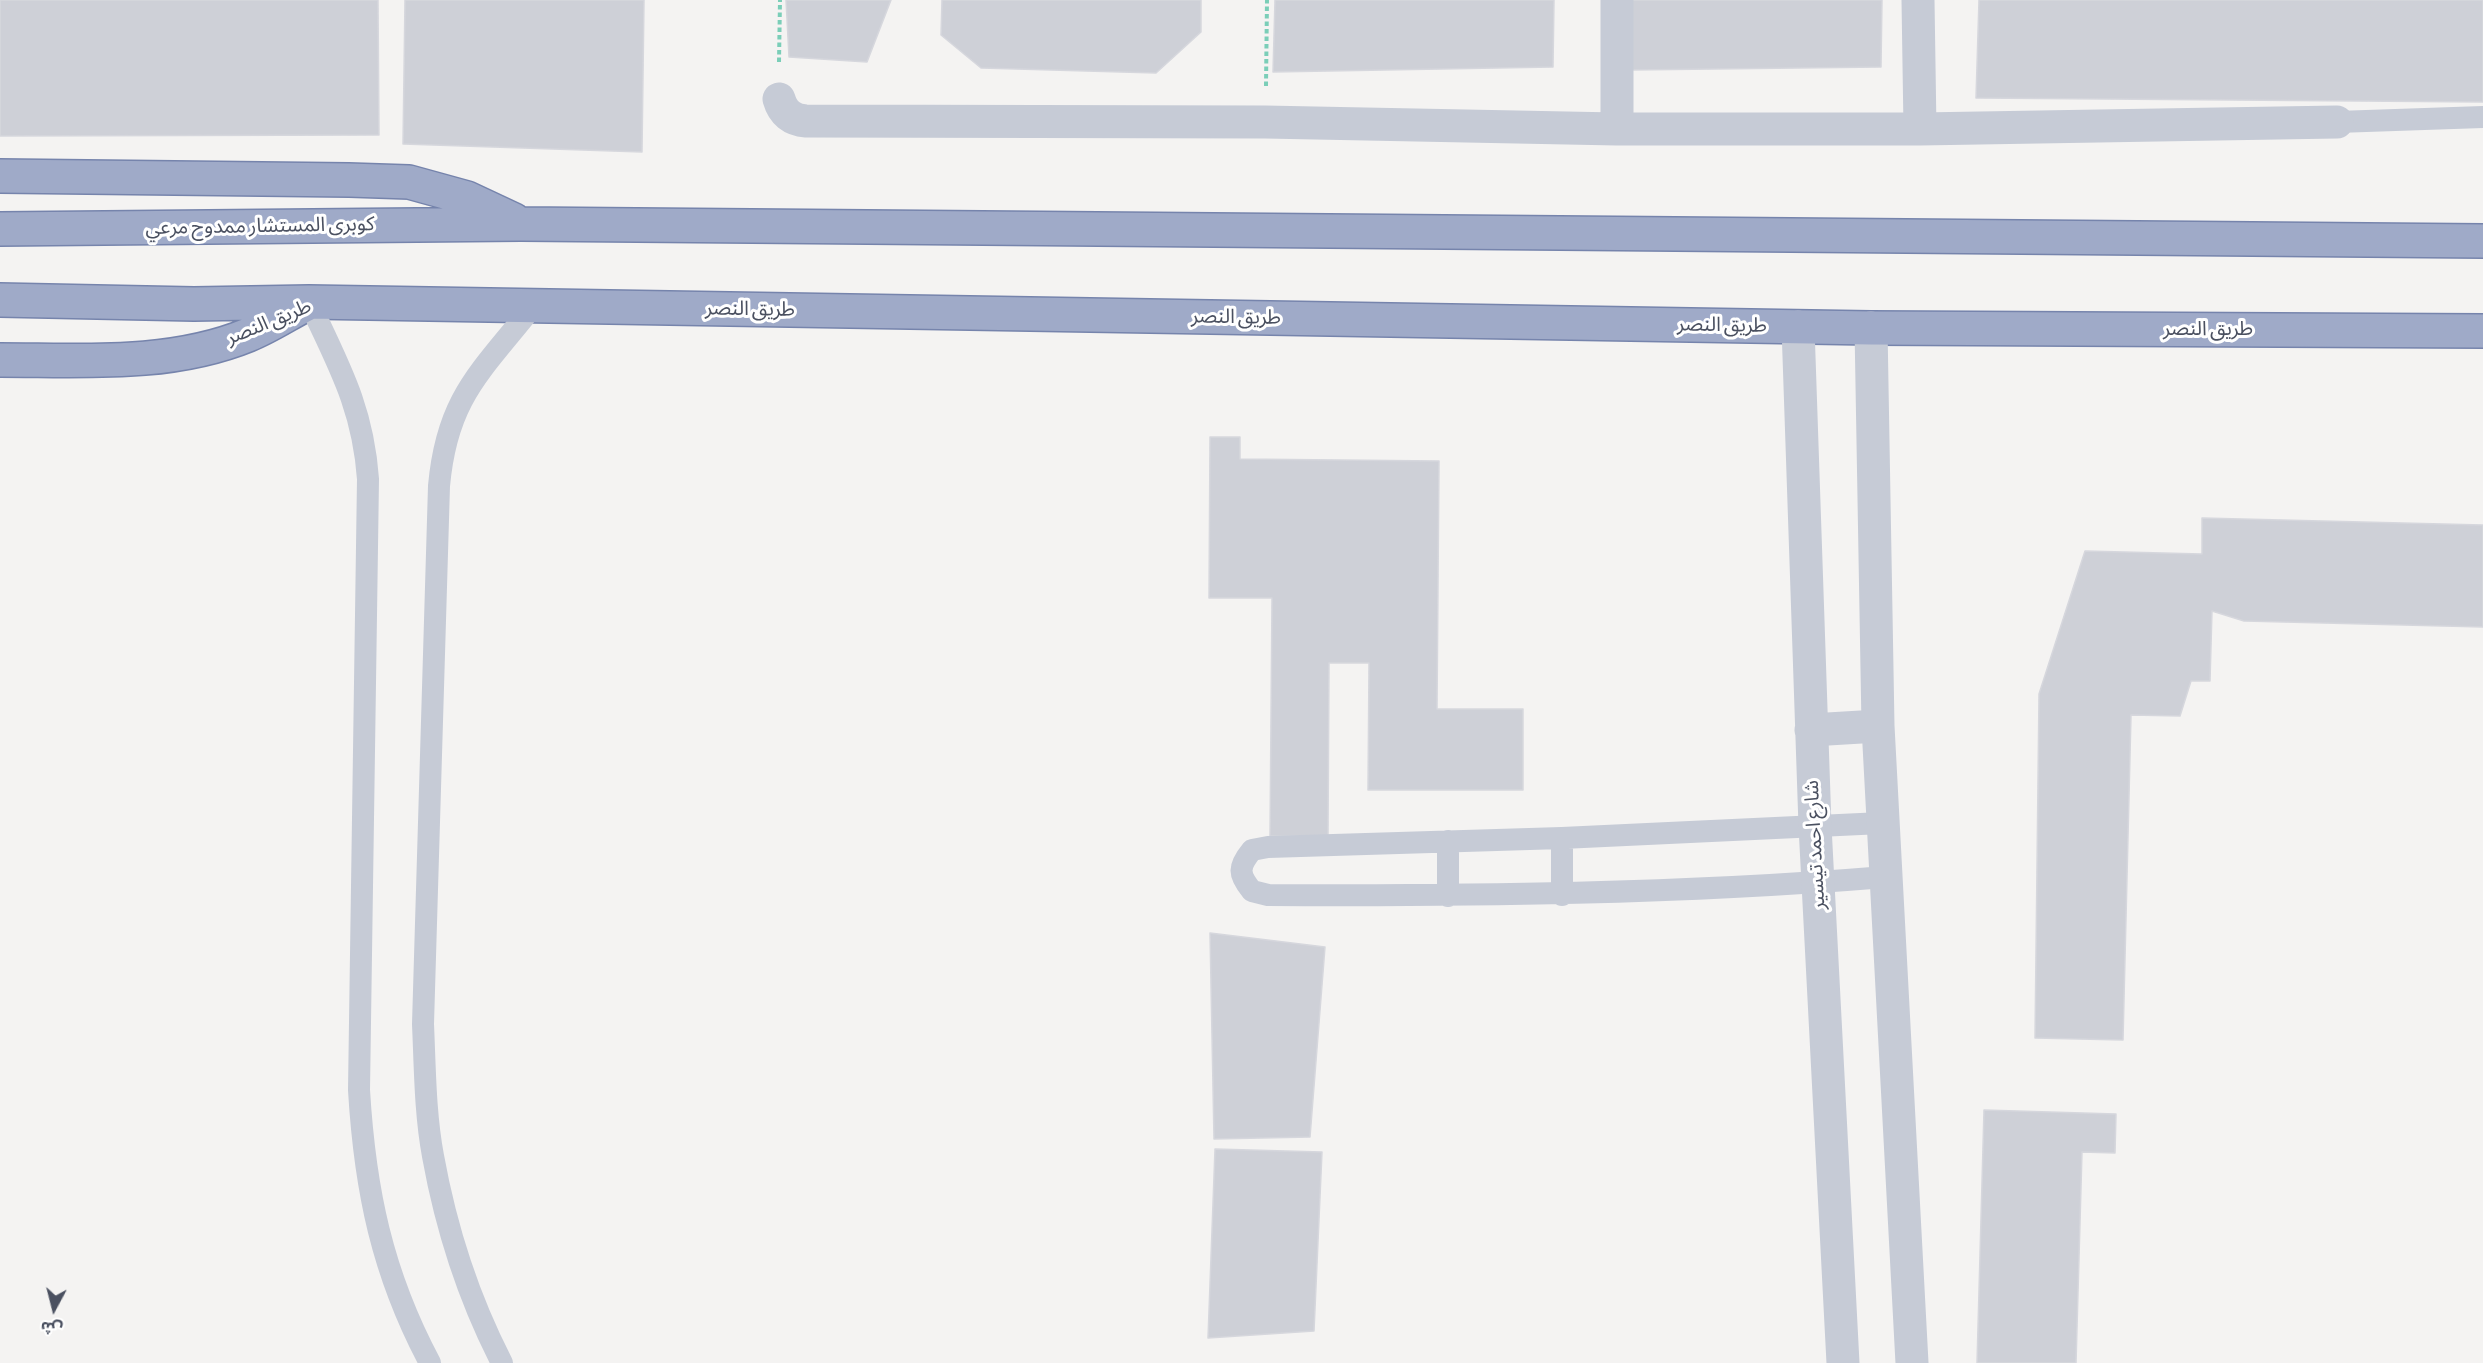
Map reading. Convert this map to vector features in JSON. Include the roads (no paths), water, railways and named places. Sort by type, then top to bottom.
[{"type":"highway","points":[[0,176],[409,182],[466,198],[521,224],[2483,241]]},
{"type":"highway","name":"كوبرى المستشار ممدوح مرعي","points":[[0,229],[521,224]]},
{"type":"highway","points":[[0,300],[194,304],[309,302]]},
{"type":"highway","name":"طريق النصر","points":[[0,360],[115,359],[183,354],[249,335],[309,302],[1871,328],[2483,331]]},
{"type":"street","points":[[1617,0],[1617,129]]},
{"type":"street","points":[[1918,0],[1920,129]]},
{"type":"street","points":[[779,99],[781,106],[791,118],[806,121],[1265,122],[1617,129],[1920,129],[2337,122]]},
{"type":"street","name":"شارع احمد تيسير","points":[[1798,327],[1815,826],[1843,1363]]},
{"type":"street","points":[[1871,328],[1878,726],[1912,1363]]},
{"type":"street","points":[[1811,730],[1878,726]]},
{"type":"lane","points":[[2337,122],[2483,117]]},
{"type":"lane","points":[[309,302],[351,390],[362,430],[367,470],[359,1090],[363,1146],[370,1200],[384,1255],[400,1301],[430,1363]]},
{"type":"lane","points":[[502,1363],[466,1281],[447,1219],[433,1155],[426,1090],[423,1024],[442,454],[450,424],[463,395],[480,369],[533,306]]},
{"type":"lane","points":[[1882,823],[1562,838],[1269,847],[1252,850],[1242,862],[1242,879],[1252,891],[1268,895],[1448,896],[1563,895],[1885,878]]},
{"type":"lane","points":[[1562,838],[1563,895]]},
{"type":"lane","points":[[1448,841],[1448,896]]}]
